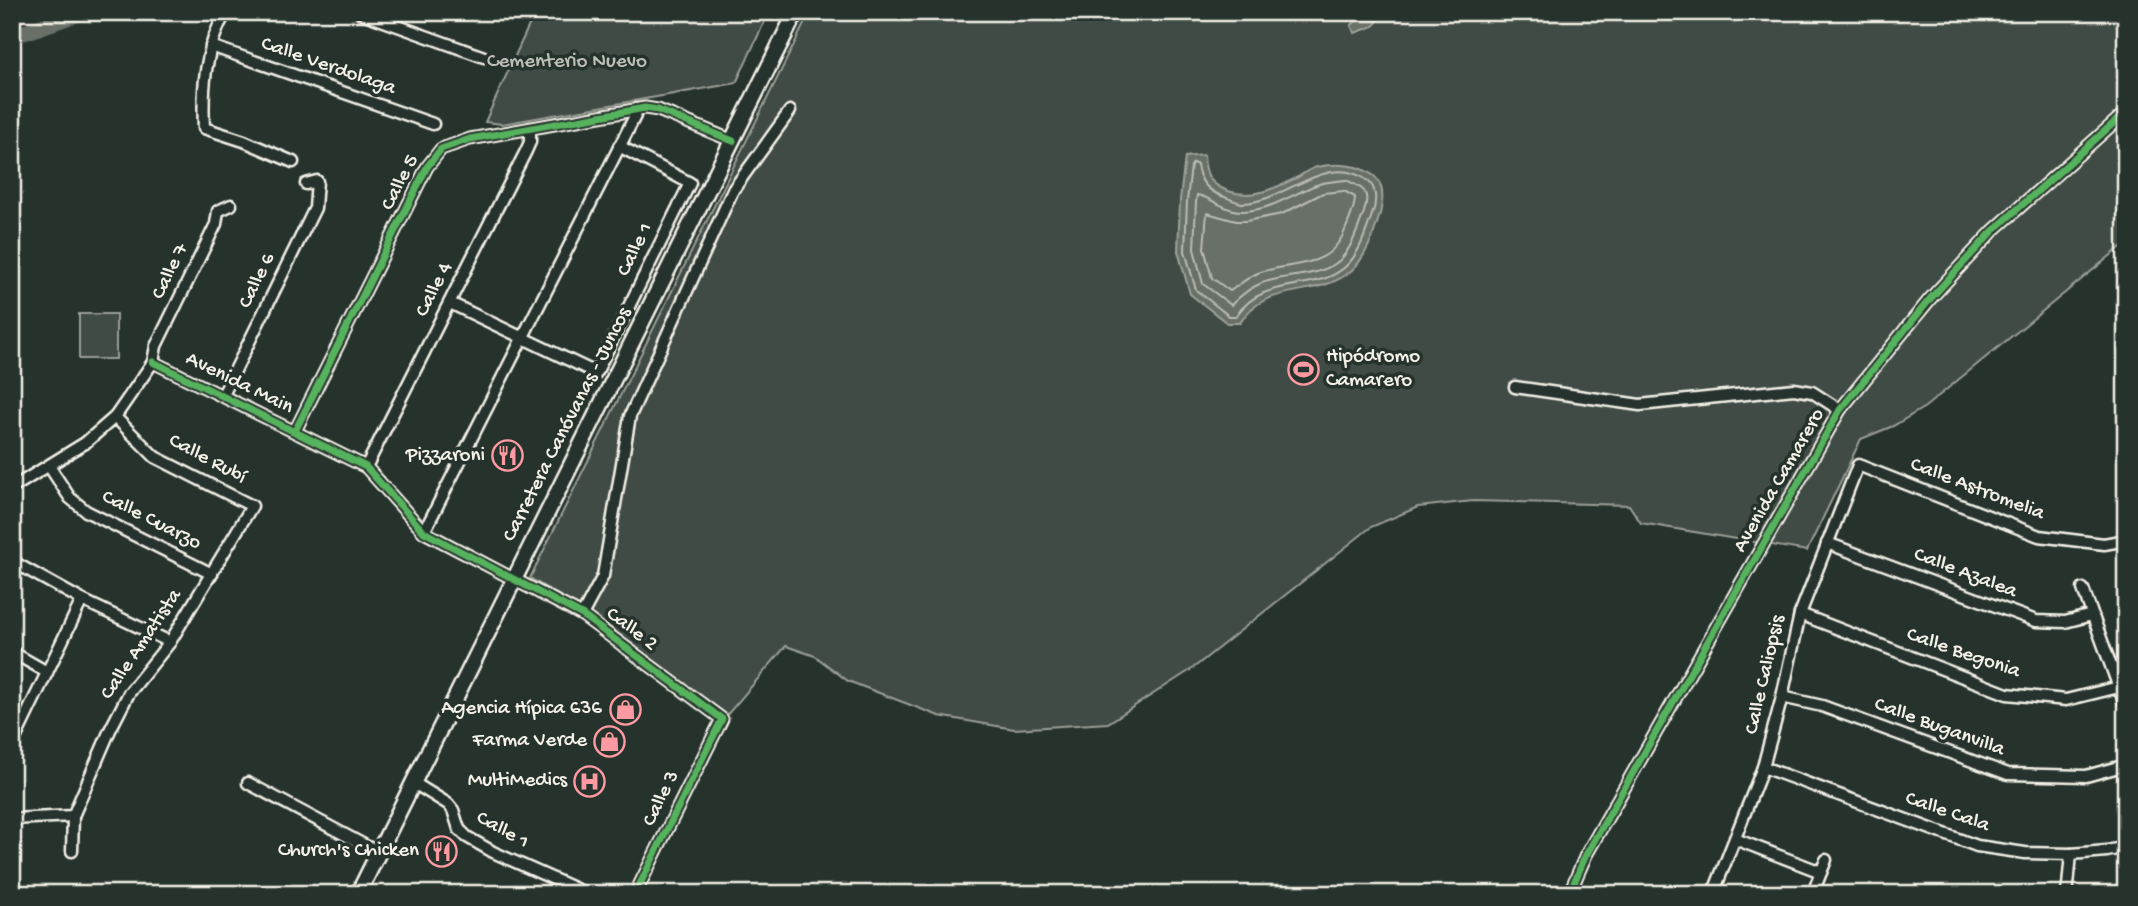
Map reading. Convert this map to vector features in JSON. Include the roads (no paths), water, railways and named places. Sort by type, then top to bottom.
[{"type":"main road","name":"Carretera Canóvanas - Juncos","points":[[358,894],[796,12]]},
{"type":"street","points":[[226,12],[211,46],[206,74],[204,128],[244,141],[293,163]]},
{"type":"street","points":[[359,12],[484,57]]},
{"type":"street","name":"Calle Verdolaga","points":[[211,46],[433,124]]},
{"type":"street","name":"Calle 5","points":[[295,431],[427,167],[436,154],[451,145],[470,139],[645,108],[658,110],[733,141]]},
{"type":"street","points":[[424,532],[636,109]]},
{"type":"street","points":[[582,615],[603,576],[630,416],[733,190],[790,111]]},
{"type":"street","name":"Avenida Camarero","points":[[1569,894],[1586,855],[1840,410],[1930,299],[1993,231],[2126,112]]},
{"type":"street","name":"Calle 4","points":[[366,467],[526,151],[530,142],[530,128]]},
{"type":"street","name":"Calle 1","points":[[450,303],[596,373],[690,183],[619,146]]},
{"type":"street","name":"Calle 6","points":[[223,395],[315,208],[311,182]]},
{"type":"street","name":"Calle 7","points":[[153,362],[156,346],[216,224],[218,211],[231,205]]},
{"type":"street","name":"Avenida Main","points":[[12,488],[85,443],[115,417],[153,362],[366,467],[424,532],[514,580]]},
{"type":"street","points":[[1516,387],[1640,405],[1794,389],[1812,392],[1840,410]]},
{"type":"street","name":"Calle Rubí","points":[[115,417],[155,457],[252,506]]},
{"type":"street","name":"Calle Cuarzo","points":[[49,466],[70,498],[86,510],[212,574]]},
{"type":"street","name":"Calle Astromelia","points":[[1858,466],[2039,536],[2104,544],[2126,540]]},
{"type":"street","name":"Calle Caliopsis","points":[[1713,894],[1763,767],[1800,614],[1858,466]]},
{"type":"street","name":"Calle Amatista","points":[[72,851],[73,816],[129,693],[170,642],[252,506]]},
{"type":"street","name":"Calle Azalea","points":[[1827,543],[2036,621],[2065,622],[2092,615]]},
{"type":"street","points":[[12,556],[17,564],[82,600],[170,642]]},
{"type":"street","name":"Calle 2","points":[[514,580],[582,615],[722,719]]},
{"type":"street","points":[[2083,589],[2126,706]]},
{"type":"street","points":[[12,745],[82,600]]},
{"type":"street","name":"Calle Begonia","points":[[1800,614],[2007,694],[2066,700],[2119,688]]},
{"type":"street","points":[[12,652],[47,672]]},
{"type":"street","name":"Calle Buganvilla","points":[[1782,697],[1822,706],[2008,774],[2086,776],[2126,765]]},
{"type":"street","name":"Calle 3","points":[[635,894],[722,719]]},
{"type":"street","name":"Calle Cala","points":[[1763,767],[1977,846],[2025,853],[2071,854],[2126,847]]},
{"type":"street","points":[[248,783],[379,853]]},
{"type":"street","name":"Calle 1","points":[[414,783],[448,804],[453,810],[458,829],[467,837],[493,852],[587,894]]},
{"type":"street","points":[[12,819],[73,816]]},
{"type":"street","points":[[1735,839],[1821,872]]},
{"type":"street","points":[[2066,894],[2071,854]]},
{"type":"street","points":[[1816,885],[1826,860]]},
{"type":"water","points":[[1364,12],[1384,12],[1374,26],[1355,33],[1351,26]]},
{"type":"water","points":[[1204,155],[1205,168],[1212,182],[1228,191],[1246,194],[1272,189],[1317,167],[1339,165],[1367,171],[1380,183],[1382,204],[1364,255],[1353,269],[1334,282],[1275,296],[1250,310],[1240,323],[1227,323],[1190,294],[1178,251],[1185,157]]},
{"type":"waterway","points":[[12,33],[26,32],[83,12]]},
{"type":"place","name":"Hipódromo Camarero","points":[[1303,369]]},
{"type":"place","name":"Pizzaroni","points":[[508,456]]},
{"type":"place","name":"Agencia Hípica 636","points":[[625,709]]},
{"type":"place","name":"Farma Verde","points":[[610,741]]},
{"type":"place","name":"MultiMedics","points":[[590,781]]},
{"type":"place","name":"Church's Chicken","points":[[442,851]]},
{"type":"park label","name":"Cementerio Nuevo","points":[[567,62]]}]
